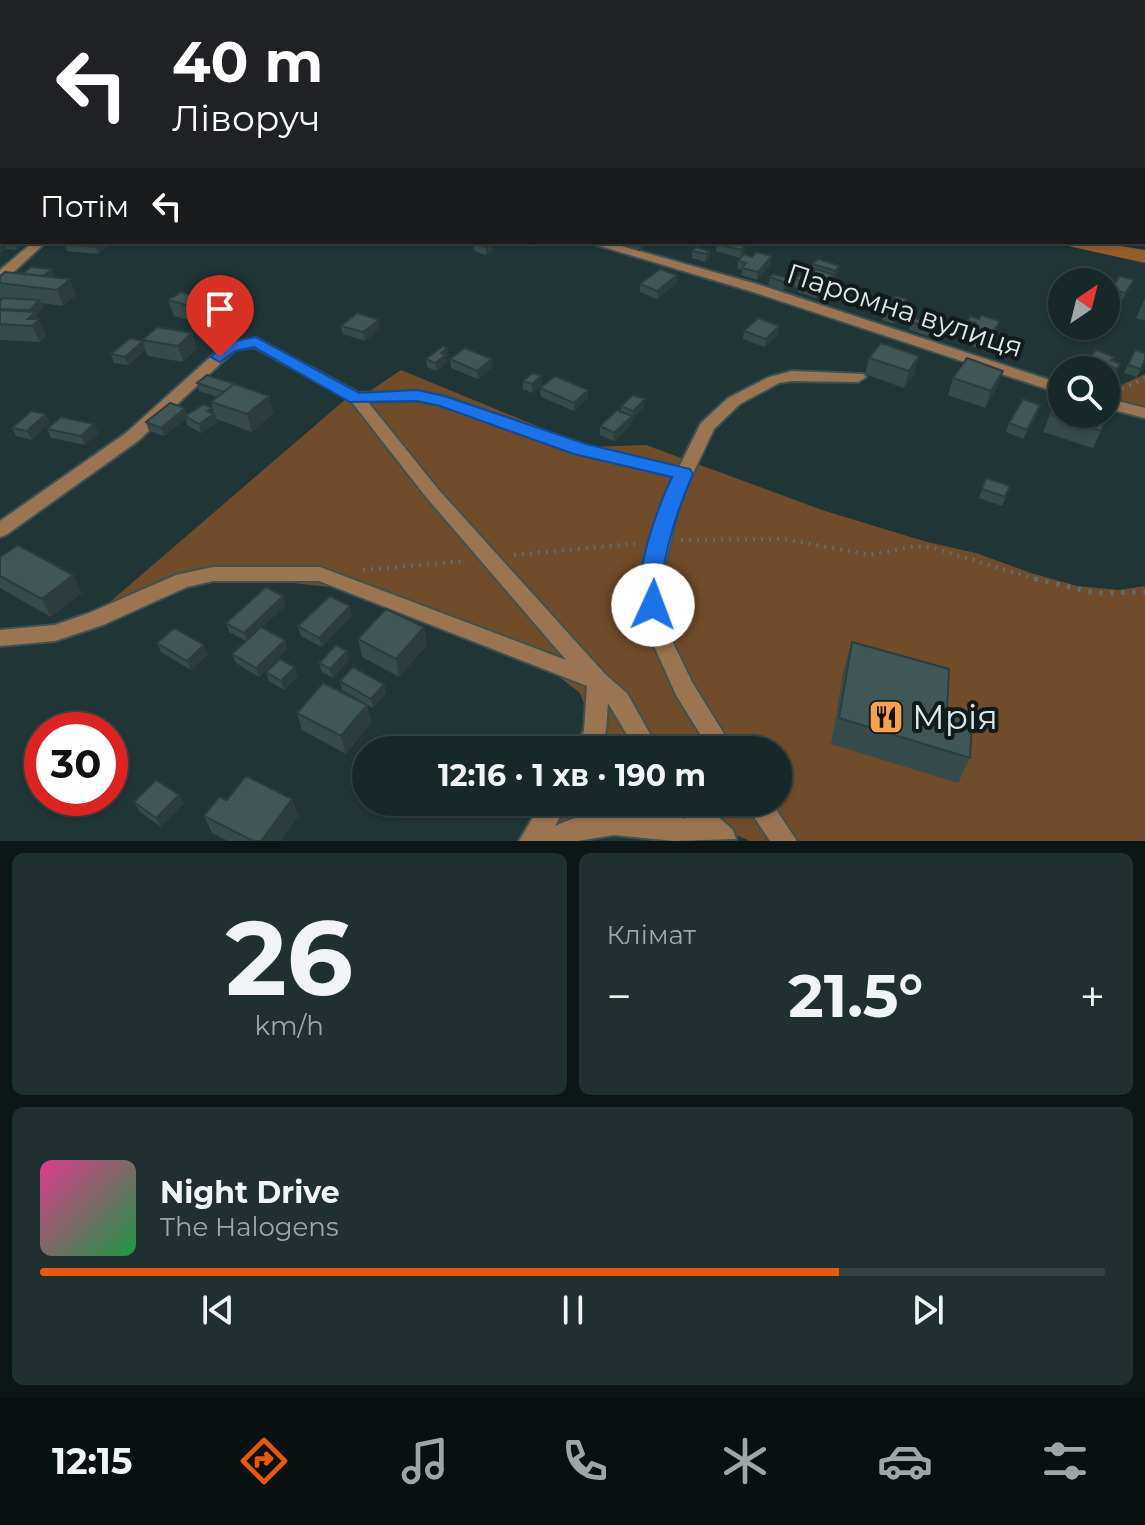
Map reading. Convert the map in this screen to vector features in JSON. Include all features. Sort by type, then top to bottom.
[{"type":"street","points":[[0,277],[38,244]]},
{"type":"street","name":"Паромна вулиця","points":[[600,244],[755,288],[1048,384]]},
{"type":"street","points":[[0,530],[132,437],[230,347],[256,342],[356,398],[432,493],[598,681],[619,700],[640,736]]},
{"type":"street","points":[[714,736],[684,688],[656,628],[651,581],[671,501],[707,427],[734,401],[774,380],[792,376],[858,377]]},
{"type":"street","points":[[356,398],[417,396],[444,401],[581,449],[684,474]]},
{"type":"street","points":[[1120,407],[1145,413]]},
{"type":"street","points":[[0,638],[55,633],[96,619],[183,580],[213,574],[320,574],[598,681]]},
{"type":"street","points":[[593,736],[598,681]]},
{"type":"street","points":[[531,841],[547,816]]},
{"type":"street","points":[[700,816],[727,840]]},
{"type":"street","points":[[766,816],[785,841]]},
{"type":"street","points":[[550,841],[584,825],[634,822],[727,840]]},
{"type":"path","points":[[1120,390],[1145,378]]},
{"type":"path","points":[[320,574],[588,546],[800,540],[842,552],[871,555],[896,548],[927,546],[1089,592],[1135,595],[1145,592]]},
{"type":"shaded area","points":[[1059,244],[1109,244],[1145,250],[1145,263]]},
{"type":"shaded area","points":[[401,370],[588,447],[646,445],[822,510],[927,542],[976,553],[1077,586],[1119,590],[1145,586],[1145,841],[750,841],[724,830],[551,827],[550,816],[792,816],[792,736],[579,736],[588,715],[580,693],[548,668],[340,588],[254,579],[211,581],[104,607],[347,398],[367,393]]},
{"type":"shaded area","points":[[1145,374],[1145,410],[1120,405],[1120,386]]},
{"type":"building","points":[[64,244],[99,244],[96,247]]},
{"type":"building","points":[[717,244],[745,246],[741,250]]},
{"type":"building","points":[[696,247],[710,251],[706,254],[692,251]]},
{"type":"building","points":[[756,252],[772,256],[758,272],[742,268],[746,263],[738,261],[744,254],[752,257]]},
{"type":"building","points":[[818,259],[840,266],[835,271],[813,264]]},
{"type":"building","points":[[31,267],[52,269],[43,276],[22,274]]},
{"type":"building","points":[[660,269],[677,275],[657,291],[640,284]]},
{"type":"building","points":[[816,269],[834,275],[818,290],[795,279],[803,272],[810,275]]},
{"type":"building","points":[[5,272],[70,279],[57,290],[0,283],[0,276]]},
{"type":"building","points":[[773,274],[788,278],[784,282],[770,277]]},
{"type":"building","points":[[1120,276],[1134,280],[1125,293],[1120,292]]},
{"type":"building","points":[[207,282],[235,286],[220,300],[193,295]]},
{"type":"building","points":[[181,292],[231,305],[216,313],[168,300]]},
{"type":"building","points":[[896,296],[907,299],[895,316],[884,312]]},
{"type":"building","points":[[3,298],[39,300],[30,310],[0,309]]},
{"type":"building","points":[[0,310],[35,312],[28,319],[39,319],[32,326],[0,324]]},
{"type":"building","points":[[357,313],[379,320],[363,332],[341,326]]},
{"type":"building","points":[[981,315],[1000,321],[987,342],[968,336],[976,323],[968,321],[970,316],[979,319]]},
{"type":"building","points":[[758,318],[779,326],[766,339],[744,331]]},
{"type":"building","points":[[915,318],[932,323],[929,328],[911,322]]},
{"type":"building","points":[[157,327],[192,333],[178,346],[142,340]]},
{"type":"building","points":[[130,338],[143,341],[125,357],[111,354]]},
{"type":"building","points":[[881,343],[919,356],[909,371],[869,358]]},
{"type":"building","points":[[443,346],[448,348],[441,353],[446,355],[435,363],[426,359]]},
{"type":"building","points":[[465,348],[492,359],[477,371],[450,359]]},
{"type":"building","points":[[1096,350],[1111,356],[1092,356]]},
{"type":"building","points":[[1135,350],[1145,353],[1141,369],[1128,365]]},
{"type":"building","points":[[967,358],[1003,371],[991,391],[953,378]]},
{"type":"building","points":[[533,373],[541,376],[532,384],[523,381]]},
{"type":"building","points":[[207,375],[241,386],[234,384],[224,392],[197,383]]},
{"type":"building","points":[[555,376],[588,390],[574,403],[540,388]]},
{"type":"building","points":[[234,384],[269,396],[247,414],[211,402]]},
{"type":"building","points":[[633,395],[645,399],[633,411],[621,406]]},
{"type":"building","points":[[1023,399],[1040,405],[1027,430],[1009,423]]},
{"type":"building","points":[[170,403],[185,408],[161,428],[146,422]]},
{"type":"building","points":[[204,404],[212,408],[207,411],[214,414],[199,424],[185,416]]},
{"type":"building","points":[[617,410],[632,416],[614,433],[600,426]]},
{"type":"building","points":[[31,411],[46,414],[27,431],[12,428]]},
{"type":"building","points":[[61,417],[94,424],[81,436],[47,429]]},
{"type":"building","points":[[986,478],[1010,486],[1005,497],[982,489]]},
{"type":"building","points":[[18,545],[73,575],[42,599],[0,576],[0,557]]},
{"type":"building","points":[[266,587],[283,596],[244,633],[226,623]]},
{"type":"building","points":[[330,596],[350,606],[319,638],[298,626]]},
{"type":"building","points":[[386,609],[424,627],[396,659],[358,639]]},
{"type":"building","points":[[261,627],[285,640],[256,668],[232,654]]},
{"type":"building","points":[[174,628],[204,645],[187,661],[157,643]]},
{"type":"building","points":[[852,642],[949,669],[947,712],[972,720],[970,758],[839,718]]},
{"type":"building","points":[[336,645],[347,651],[330,669],[319,663]]},
{"type":"building","points":[[280,659],[295,667],[281,681],[266,672]]},
{"type":"building","points":[[353,667],[384,684],[371,699],[340,681]]},
{"type":"building","points":[[323,683],[367,705],[341,736],[297,713]]},
{"type":"building","points":[[246,776],[292,799],[261,841],[253,841],[204,816],[219,797],[227,800]]},
{"type":"building","points":[[156,780],[179,795],[156,818],[134,802]]},
{"type":"place","name":"Мрія","points":[[886,717]]},
{"type":"route","points":[[220,357],[230,347],[256,342],[356,398],[417,396],[444,401],[581,449],[684,474],[671,501],[651,581],[653,605]]}]
